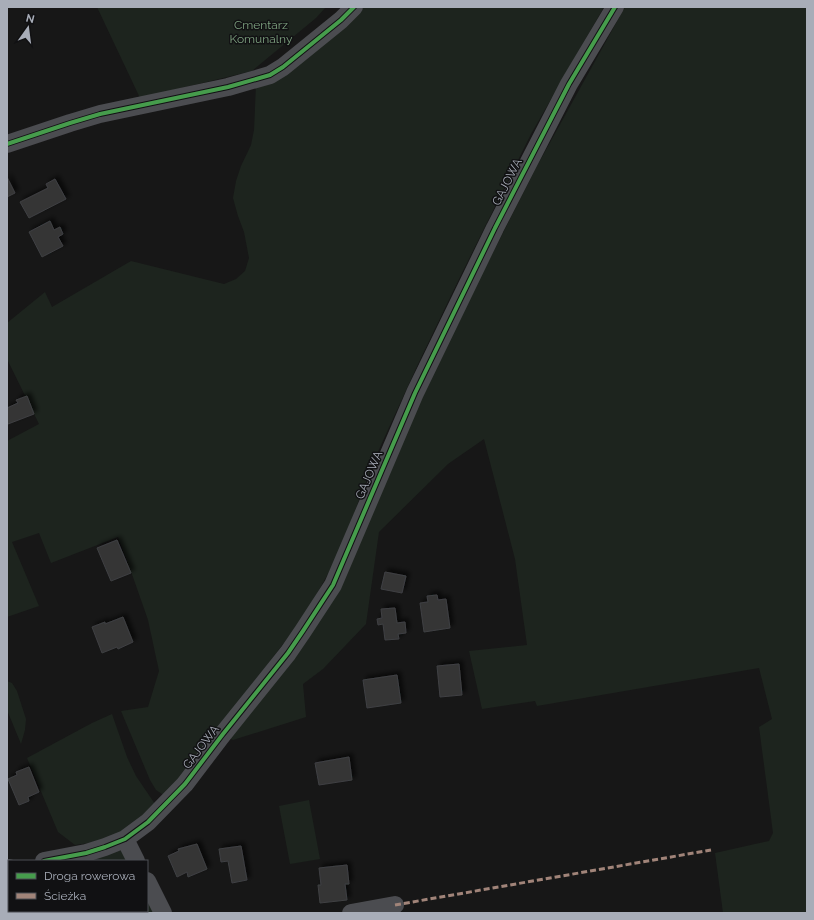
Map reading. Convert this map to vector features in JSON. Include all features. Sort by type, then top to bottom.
[{"type":"street","points":[[7,144],[100,114],[228,87],[265,77],[283,68],[341,20],[354,7]]},
{"type":"street","name":"GAJOWA","points":[[49,860],[96,850],[125,839],[148,822],[185,784],[288,653],[333,585],[394,442],[444,332],[495,228],[569,84],[614,7]]},
{"type":"street","points":[[125,839],[136,860]]},
{"type":"street","points":[[148,883],[163,913]]},
{"type":"street","points":[[351,913],[395,905]]},
{"type":"green space","name":"Cmentarz Komunalny","points":[[97,7],[326,7],[316,18],[252,71],[140,98]]},
{"type":"green space","points":[[362,7],[604,7],[531,134],[459,279],[376,456],[341,547],[305,615],[167,794],[162,794],[156,790],[150,780],[121,711],[148,707],[159,671],[148,620],[118,537],[51,563],[39,533],[12,542],[39,606],[7,617],[7,441],[39,424],[7,359],[7,323],[45,292],[52,307],[131,261],[224,284],[236,279],[245,271],[249,258],[244,232],[233,198],[236,181],[241,166],[251,145],[254,130],[256,85]]},
{"type":"green space","points":[[625,7],[807,7],[807,913],[723,913],[715,853],[769,841],[773,833],[759,727],[772,719],[759,668],[537,706],[535,701],[482,709],[469,651],[527,645],[515,559],[484,439],[448,464],[379,532],[366,624],[323,669],[303,684],[306,717],[233,740],[229,738],[299,652],[477,284],[537,166]]},
{"type":"green space","points":[[7,681],[12,683],[17,691],[26,719],[21,744],[7,710]]},
{"type":"green space","points":[[112,714],[127,757],[136,776],[155,804],[134,823],[115,835],[101,840],[75,845],[58,832],[27,758],[92,723]]},
{"type":"green space","points":[[309,800],[320,859],[290,864],[279,806]]},
{"type":"green space","points":[[117,851],[125,851],[130,860],[91,860]]},
{"type":"green space","points":[[148,894],[158,913],[96,913],[148,912]]},
{"type":"building","points":[[7,177],[15,193],[7,197]]},
{"type":"building","points":[[55,179],[66,199],[29,218],[20,202],[48,188],[46,184]]},
{"type":"building","points":[[50,221],[54,230],[60,227],[63,234],[58,237],[63,246],[42,257],[29,232]]},
{"type":"building","points":[[27,396],[34,414],[8,424],[7,408],[18,403],[16,400]]},
{"type":"building","points":[[117,540],[131,573],[111,581],[97,548]]},
{"type":"building","points":[[385,572],[406,576],[402,593],[381,589]]},
{"type":"building","points":[[437,595],[438,600],[446,599],[450,628],[424,632],[420,603],[428,602],[427,596]]},
{"type":"building","points":[[395,608],[397,623],[405,622],[406,633],[398,634],[399,639],[385,640],[383,624],[378,625],[377,619],[382,618],[381,609]]},
{"type":"building","points":[[123,617],[133,642],[118,649],[117,647],[102,653],[92,627]]},
{"type":"building","points":[[459,664],[462,695],[440,697],[437,666]]},
{"type":"building","points":[[397,675],[401,703],[367,708],[363,680]]},
{"type":"building","points":[[349,757],[352,780],[319,785],[315,763]]},
{"type":"building","points":[[29,767],[39,792],[28,797],[29,801],[19,805],[8,779],[17,775],[16,772]]},
{"type":"building","points":[[197,844],[207,869],[188,877],[187,872],[177,877],[168,856],[179,851],[178,849]]},
{"type":"building","points":[[241,846],[247,880],[232,883],[228,861],[221,862],[219,849]]},
{"type":"building","points":[[347,865],[349,884],[345,884],[347,900],[320,903],[318,885],[321,885],[319,868]]},
{"type":"building","points":[[7,901],[8,912],[29,913],[8,913]]},
{"type":"building","points":[[60,912],[84,913],[61,913]]},
{"type":"marked path","points":[[395,905],[711,850]]},
{"type":"cycle path","points":[[7,144],[100,114],[228,87],[270,75],[283,67],[341,20],[354,7]]},
{"type":"cycle path","points":[[49,860],[86,853],[105,847],[125,839],[148,822],[185,784],[288,653],[303,631],[333,585],[415,393],[495,228],[569,84],[615,7]]}]
